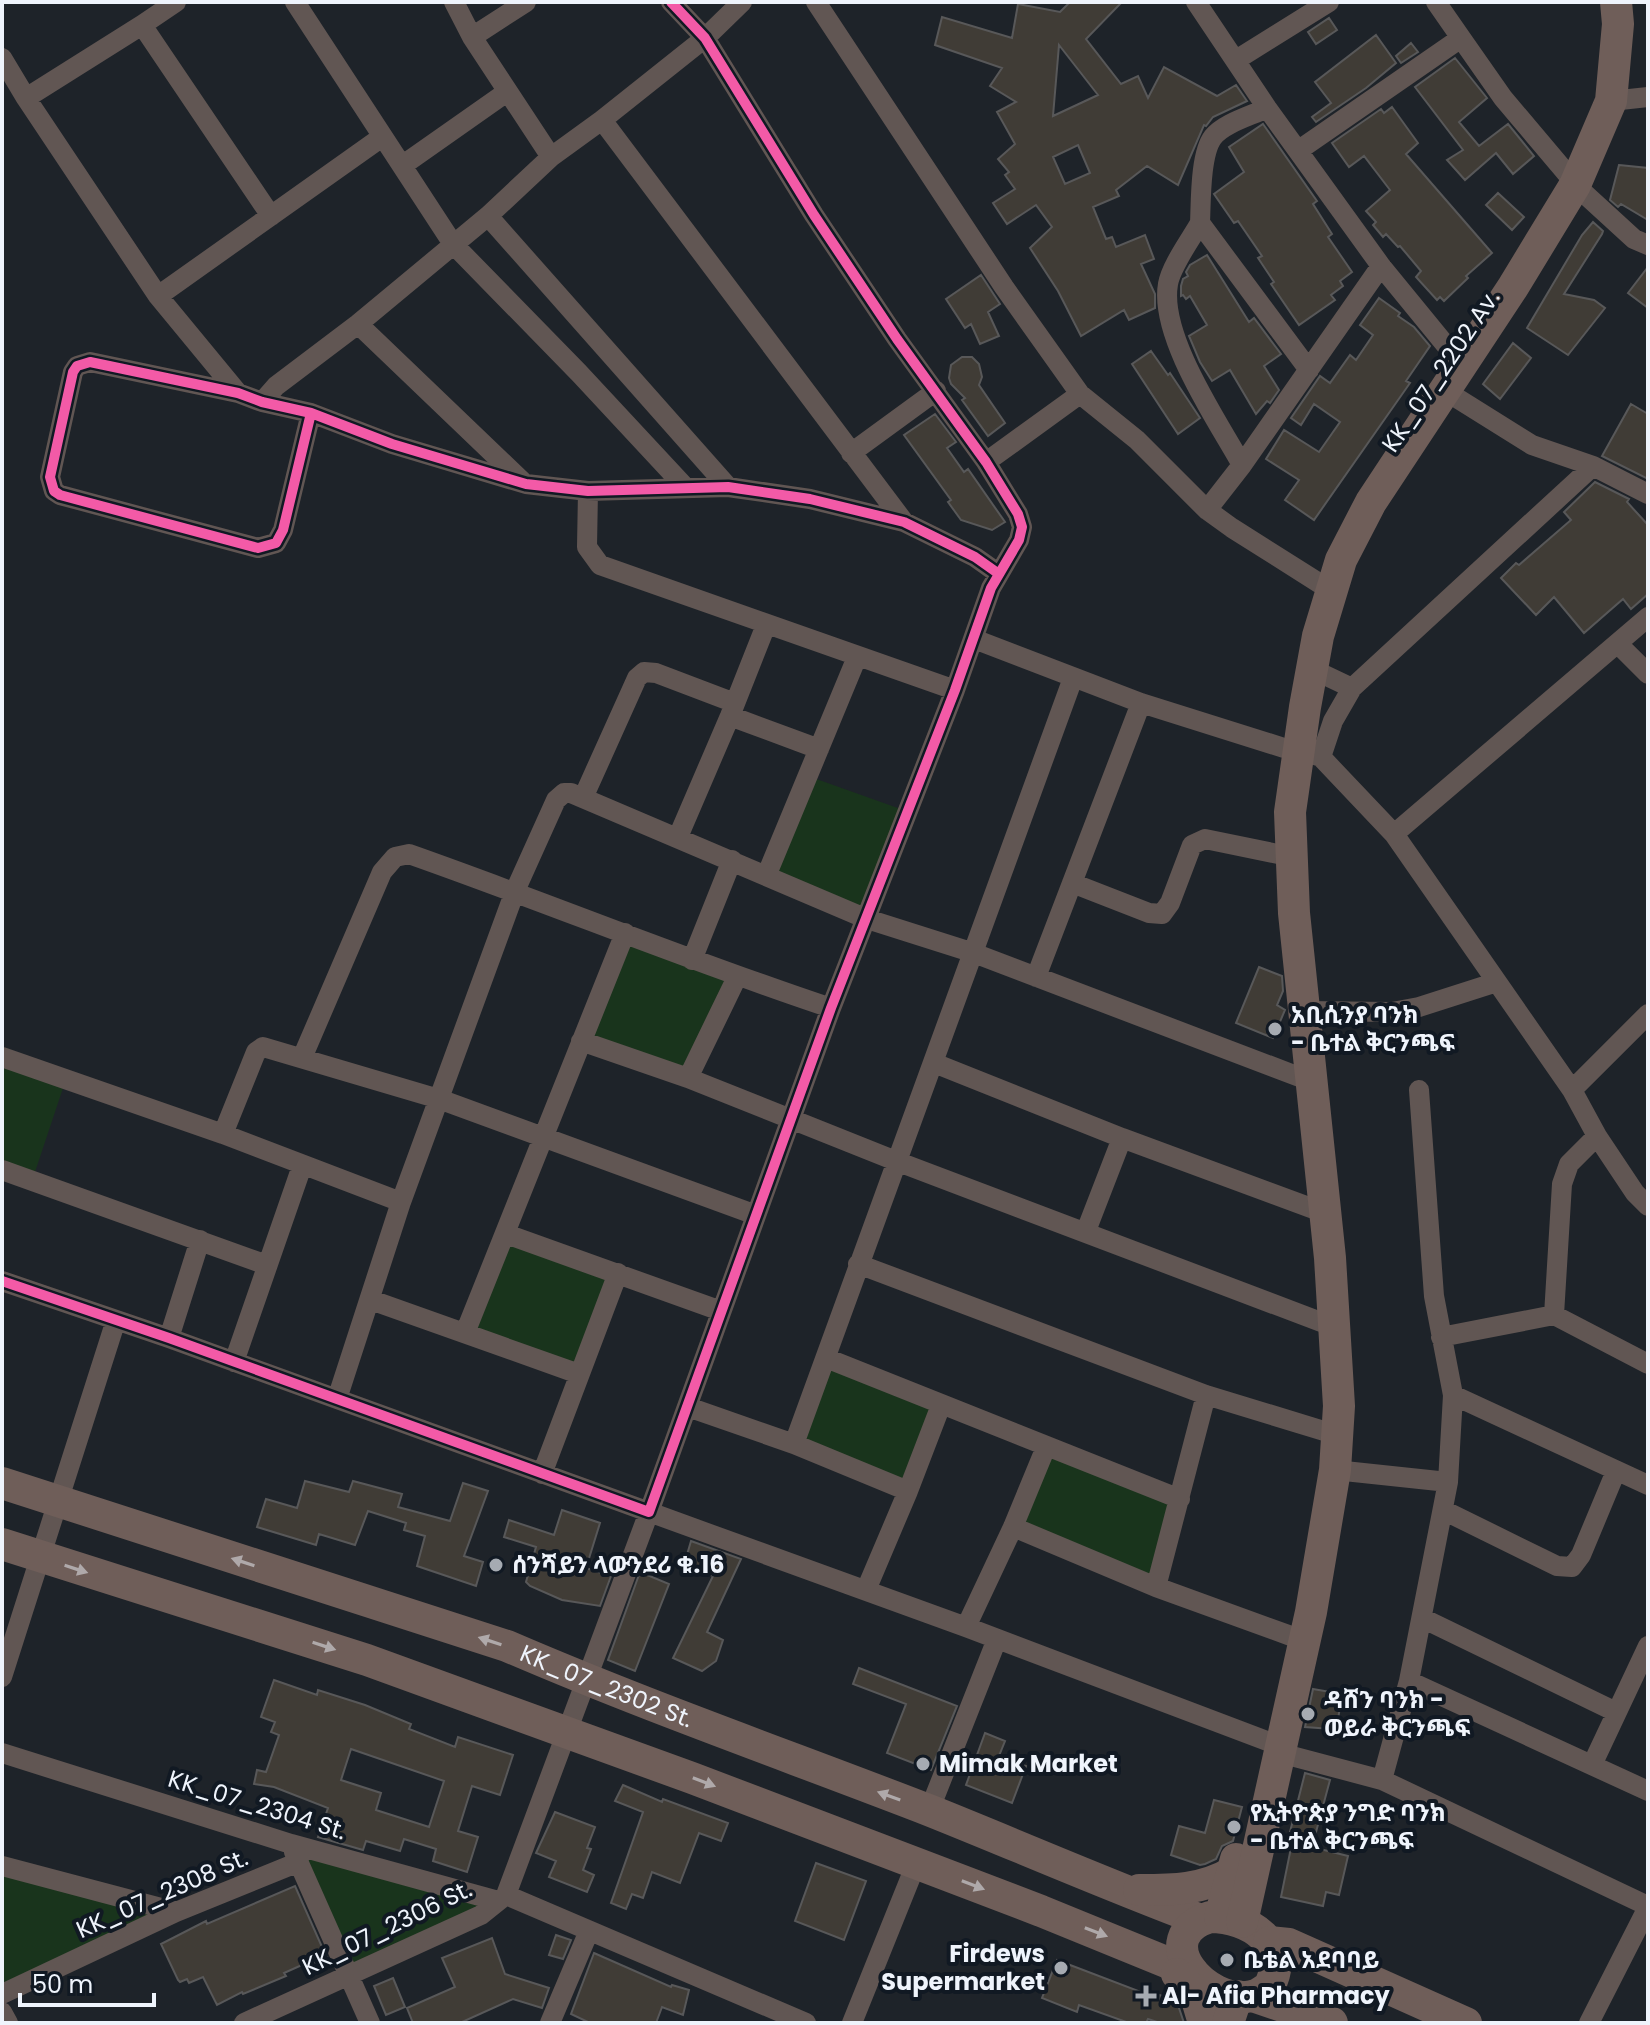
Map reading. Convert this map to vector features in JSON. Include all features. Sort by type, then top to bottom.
[{"type":"main road","name":"KK_07_2202 Av.","points":[[1301,752],[1297,674],[1329,553],[1361,489],[1572,180],[1609,62],[1609,2]]},
{"type":"main road","points":[[1235,2001],[1181,1948],[1185,1934],[1221,1920],[1241,1881],[1273,1747],[1311,1612],[1335,1470],[1339,1406],[1313,1078],[1294,913],[1290,812],[1318,636],[1341,560],[1371,502],[1444,390],[1572,180],[1611,101],[1618,24],[1616,2]]},
{"type":"main road","points":[[1273,1747],[1312,1534],[1324,1431],[1314,1209],[1278,854],[1277,799],[1301,752]]},
{"type":"main road","name":"KK_07_2302 St.","points":[[2,1483],[507,1646],[586,1680],[929,1811],[1121,1889],[1221,1920],[1279,1943]]},
{"type":"main road","points":[[2,1544],[367,1660],[916,1864],[1151,1956],[1235,2001],[1332,2023]]},
{"type":"main road","points":[[1121,1889],[1185,1889],[1241,1881]]},
{"type":"main road","points":[[1241,1881],[1258,1915],[1279,1943],[1466,2023]]},
{"type":"main road","points":[[1151,1956],[1192,1987],[1206,2023],[1235,2001],[1269,1987],[1275,1977],[1279,1943]]},
{"type":"street","points":[[26,98],[176,2]]},
{"type":"street","points":[[295,2],[453,244],[686,488]]},
{"type":"street","points":[[454,2],[472,37],[551,157]]},
{"type":"street","points":[[472,37],[526,2]]},
{"type":"street","points":[[502,1898],[568,1733],[793,1120],[831,1008],[955,690],[991,588],[1019,540],[1022,527],[1018,514],[986,462],[897,339],[814,215],[705,38],[671,2]]},
{"type":"street","points":[[262,402],[276,386],[358,324],[488,216],[551,157],[705,38],[742,2]]},
{"type":"street","points":[[816,2],[1004,287],[1080,394],[1137,440],[1207,510],[1319,583]]},
{"type":"street","points":[[1196,2],[1267,108],[1381,266],[1453,354]]},
{"type":"street","points":[[1236,60],[1329,2]]},
{"type":"street","points":[[1436,2],[1503,98],[1572,180],[1634,239],[1648,245]]},
{"type":"street","points":[[142,25],[271,216]]},
{"type":"street","points":[[1299,150],[1461,38]]},
{"type":"street","points":[[2,58],[158,296],[238,393]]},
{"type":"street","points":[[403,165],[507,92]]},
{"type":"street","points":[[1611,101],[1648,97]]},
{"type":"street","points":[[1242,465],[1182,358],[1168,301],[1168,282],[1200,223],[1205,163],[1213,136],[1267,108]]},
{"type":"street","points":[[602,120],[904,522]]},
{"type":"street","points":[[158,296],[382,137]]},
{"type":"street","points":[[488,216],[728,487]]},
{"type":"street","points":[[1200,223],[1309,370]]},
{"type":"street","points":[[1207,510],[1381,266]]},
{"type":"street","points":[[358,324],[526,484]]},
{"type":"street","points":[[311,413],[283,530],[276,543],[267,547],[258,548],[60,495],[54,491],[50,477],[73,372],[77,366],[90,362],[238,393],[311,413],[392,444],[526,484],[588,491],[728,487],[810,499],[904,522],[975,557],[999,574]]},
{"type":"street","points":[[1444,390],[1532,445],[1593,466],[1648,494]]},
{"type":"street","points":[[851,453],[936,391]]},
{"type":"street","points":[[986,462],[1080,394]]},
{"type":"street","points":[[1301,752],[1333,721],[1352,688],[1593,466]]},
{"type":"street","points":[[588,491],[587,547],[600,565],[955,690]]},
{"type":"street","points":[[1394,834],[1648,617]]},
{"type":"street","points":[[678,837],[766,625]]},
{"type":"street","points":[[974,639],[1141,703],[1301,752],[1394,834],[1572,1090],[1597,1136],[1644,1193]]},
{"type":"street","points":[[1618,644],[1648,674]]},
{"type":"street","points":[[767,874],[857,657]]},
{"type":"street","points":[[1312,669],[1352,688]]},
{"type":"street","points":[[583,798],[637,678],[644,672],[656,673],[819,749]]},
{"type":"street","points":[[794,1444],[1073,678]]},
{"type":"street","points":[[1036,977],[1141,703]]},
{"type":"street","points":[[337,1399],[401,1202],[515,891],[556,800],[564,793],[571,793],[767,874],[867,919],[971,952],[1302,1078]]},
{"type":"street","points":[[1072,883],[1149,913],[1162,914],[1167,911],[1192,845],[1197,841],[1205,839],[1278,854]]},
{"type":"street","points":[[302,1058],[382,872],[395,857],[409,854],[515,891],[737,977],[831,1008]]},
{"type":"street","points":[[692,960],[732,860]]},
{"type":"street","points":[[465,1333],[625,933]]},
{"type":"street","points":[[688,1078],[737,977]]},
{"type":"street","points":[[1304,1011],[1392,1012],[1419,1007],[1497,982]]},
{"type":"street","points":[[1572,1090],[1648,1014]]},
{"type":"street","points":[[581,1041],[688,1078],[896,1161],[1321,1322]]},
{"type":"street","points":[[223,1134],[256,1052],[263,1047],[439,1099],[756,1215]]},
{"type":"street","points":[[2,1057],[223,1134],[401,1202]]},
{"type":"street","points":[[934,1063],[1122,1138],[1314,1209]]},
{"type":"street","points":[[1382,1780],[1409,1681],[1443,1510],[1448,1482],[1453,1395],[1441,1337],[1429,1247],[1419,1090]]},
{"type":"street","points":[[1554,1315],[1562,1184],[1569,1164],[1597,1136]]},
{"type":"street","points":[[1086,1231],[1122,1138]]},
{"type":"street","points":[[234,1362],[302,1166]]},
{"type":"street","points":[[2,1170],[267,1265]]},
{"type":"street","points":[[506,1234],[721,1311]]},
{"type":"street","points":[[169,1338],[200,1240]]},
{"type":"street","points":[[858,1264],[1206,1395],[1324,1431]]},
{"type":"street","points":[[542,1474],[618,1273]]},
{"type":"street","points":[[2,1281],[169,1338],[866,1590],[1273,1747],[1382,1780],[1648,1907],[1589,2023]]},
{"type":"street","points":[[371,1300],[579,1374]]},
{"type":"street","points":[[1441,1337],[1554,1315],[1648,1364]]},
{"type":"street","points":[[2,1677],[116,1320]]},
{"type":"street","points":[[826,1358],[1180,1499]]},
{"type":"street","points":[[1156,1587],[1206,1395]]},
{"type":"street","points":[[1453,1395],[1648,1485]]},
{"type":"street","points":[[866,1590],[941,1405]]},
{"type":"street","points":[[688,1407],[794,1444],[908,1491]]},
{"type":"street","points":[[966,1627],[1046,1447]]},
{"type":"street","points":[[1335,1470],[1448,1482]]},
{"type":"street","points":[[1443,1510],[1557,1566],[1572,1567],[1581,1555],[1616,1471]]},
{"type":"street","points":[[1013,1527],[1156,1587],[1291,1636]]},
{"type":"street","points":[[1422,1618],[1616,1712]]},
{"type":"street","points":[[929,1811],[997,1639]]},
{"type":"street","points":[[1592,1765],[1648,1646]]},
{"type":"street","points":[[1409,1681],[1648,1791]]},
{"type":"street","name":"KK_07_2304 St.","points":[[2,1753],[295,1853],[502,1898],[589,1931],[806,2023]]},
{"type":"street","points":[[295,1853],[370,2023]]},
{"type":"street","name":"KK_07_2308 St.","points":[[2,1994],[295,1853]]},
{"type":"street","points":[[852,2023],[916,1864]]},
{"type":"street","points":[[2,1866],[176,1912]]},
{"type":"street","name":"KK_07_2306 St.","points":[[244,2023],[481,1915],[502,1898]]},
{"type":"street","points":[[550,2023],[589,1931]]},
{"type":"street","points":[[2,2012],[8,2023]]},
{"type":"green space","points":[[808,776],[909,812],[867,919],[767,874]]},
{"type":"green space","points":[[625,933],[737,977],[688,1078],[581,1041]]},
{"type":"green space","points":[[2,1057],[66,1079],[32,1181],[2,1170]]},
{"type":"green space","points":[[506,1234],[618,1273],[579,1374],[465,1333]]},
{"type":"green space","points":[[826,1358],[941,1405],[908,1491],[794,1444]]},
{"type":"green space","points":[[1046,1447],[1180,1499],[1156,1587],[1013,1527]]},
{"type":"green space","points":[[291,1844],[498,1901],[351,1975]]},
{"type":"green space","points":[[2,1866],[176,1912],[2,1994]]},
{"type":"building","points":[[1070,2],[1122,2],[1086,39],[1121,84],[1138,76],[1148,98],[1164,67],[1217,96],[1236,85],[1247,101],[1213,117],[1204,125],[1178,185],[1147,166],[1116,190],[1119,196],[1093,207],[1106,239],[1112,237],[1116,247],[1145,235],[1154,259],[1141,264],[1155,294],[1155,308],[1129,320],[1124,310],[1081,336],[1058,291],[1030,248],[1052,227],[1036,205],[1007,224],[993,203],[1015,189],[1005,175],[1009,172],[998,159],[1015,144],[997,112],[1016,102],[990,86],[1002,68],[935,45],[942,17],[1012,38],[1018,4],[1060,12]],"holes":[[[1059,45],[1098,95],[1053,116]],[[1078,145],[1090,173],[1065,184],[1053,157]]]},
{"type":"building","points":[[1329,18],[1337,30],[1316,44],[1308,32]]},
{"type":"building","points":[[1376,35],[1396,63],[1316,122],[1312,117],[1331,103],[1315,82]]},
{"type":"building","points":[[1411,43],[1418,52],[1401,63],[1396,56]]},
{"type":"building","points":[[1455,58],[1487,98],[1459,122],[1479,146],[1508,124],[1534,156],[1513,174],[1496,153],[1465,180],[1447,160],[1463,150],[1415,87]]},
{"type":"building","points":[[1392,107],[1418,143],[1406,154],[1492,253],[1444,301],[1440,297],[1437,300],[1416,277],[1421,271],[1400,246],[1386,234],[1383,237],[1366,211],[1390,190],[1364,156],[1349,167],[1332,143],[1381,109],[1384,113]]},
{"type":"building","points":[[1263,124],[1317,201],[1313,204],[1332,234],[1328,237],[1352,272],[1340,281],[1343,286],[1331,295],[1335,300],[1299,325],[1271,284],[1274,282],[1258,258],[1262,256],[1238,221],[1234,223],[1214,194],[1244,172],[1229,147]]},
{"type":"building","points":[[1619,165],[1648,168],[1648,220],[1621,204],[1618,207],[1610,200]]},
{"type":"building","points":[[1498,193],[1524,217],[1512,230],[1486,205]]},
{"type":"building","points":[[1593,222],[1603,231],[1602,234],[1564,294],[1594,300],[1605,308],[1568,355],[1527,328],[1582,235]]},
{"type":"building","points":[[1207,255],[1249,322],[1254,318],[1281,354],[1264,366],[1279,390],[1270,403],[1267,401],[1256,414],[1230,370],[1212,381],[1189,336],[1207,325],[1190,296],[1186,299],[1181,296],[1181,286],[1188,276],[1186,272],[1190,265]]},
{"type":"building","points":[[1648,267],[1648,308],[1628,293]]},
{"type":"building","points":[[981,275],[1000,304],[988,312],[999,336],[980,344],[971,324],[965,328],[946,299]]},
{"type":"building","points":[[1379,298],[1400,313],[1398,316],[1414,327],[1430,346],[1406,381],[1410,383],[1314,520],[1285,500],[1299,480],[1266,459],[1284,430],[1319,452],[1340,422],[1314,404],[1301,425],[1291,418],[1320,376],[1330,383],[1350,355],[1356,360],[1373,335],[1360,325]]},
{"type":"building","points":[[1513,343],[1531,358],[1500,399],[1483,384]]},
{"type":"building","points":[[1151,351],[1200,418],[1178,434],[1132,364]]},
{"type":"building","points":[[962,357],[972,357],[979,364],[982,377],[979,385],[1005,423],[988,436],[949,378],[951,365]]},
{"type":"building","points":[[1631,404],[1648,414],[1648,479],[1602,456]]},
{"type":"building","points":[[935,414],[956,442],[947,448],[964,472],[968,469],[1005,522],[992,530],[961,520],[948,502],[951,500],[904,435]]},
{"type":"building","points":[[1595,482],[1629,499],[1627,502],[1648,525],[1648,594],[1631,609],[1623,599],[1584,633],[1554,597],[1536,615],[1501,578],[1571,520],[1564,512]]},
{"type":"building","points":[[1259,967],[1282,976],[1283,991],[1277,1005],[1285,1010],[1273,1038],[1236,1023]]},
{"type":"building","points":[[305,1481],[349,1492],[353,1481],[402,1494],[398,1507],[450,1521],[463,1483],[488,1491],[464,1556],[483,1562],[476,1586],[417,1566],[425,1536],[404,1530],[406,1523],[368,1511],[355,1545],[319,1534],[316,1545],[257,1527],[266,1499],[297,1508]]},
{"type":"building","points":[[562,1510],[600,1523],[586,1568],[611,1576],[600,1606],[562,1600],[530,1586],[526,1582],[536,1547],[504,1537],[509,1520],[554,1535]]},
{"type":"building","points":[[691,1541],[741,1559],[707,1632],[723,1640],[716,1661],[702,1671],[673,1658],[713,1576],[684,1565]]},
{"type":"building","points":[[640,1572],[669,1584],[635,1671],[608,1660]]},
{"type":"building","points":[[859,1668],[957,1706],[931,1770],[887,1753],[906,1704],[853,1684]]},
{"type":"building","points":[[274,1680],[317,1695],[318,1690],[365,1705],[411,1724],[409,1729],[455,1747],[458,1737],[513,1755],[500,1795],[472,1786],[458,1831],[478,1837],[467,1872],[433,1861],[436,1849],[404,1839],[400,1851],[366,1841],[363,1850],[318,1837],[328,1808],[274,1787],[254,1784],[257,1770],[266,1772],[279,1735],[271,1732],[275,1722],[261,1717]],"holes":[[[351,1749],[444,1781],[429,1827],[376,1810],[381,1793],[341,1780]]]},
{"type":"building","points":[[1313,1689],[1342,1694],[1337,1726],[1332,1729],[1305,1727]]},
{"type":"building","points":[[985,1733],[1005,1741],[999,1756],[1026,1766],[1012,1803],[966,1785]]},
{"type":"building","points":[[1305,1773],[1330,1780],[1312,1847],[1348,1856],[1339,1895],[1326,1892],[1323,1906],[1281,1897],[1294,1833],[1290,1832]]},
{"type":"building","points":[[623,1785],[662,1802],[663,1799],[728,1823],[721,1841],[699,1833],[680,1883],[652,1872],[643,1898],[632,1894],[626,1909],[611,1903],[643,1812],[615,1801]]},
{"type":"building","points":[[1214,1800],[1242,1807],[1233,1841],[1222,1846],[1216,1859],[1205,1864],[1171,1855],[1179,1826],[1205,1833]]},
{"type":"building","points":[[555,1812],[595,1827],[583,1870],[594,1875],[587,1892],[549,1877],[556,1861],[536,1853]]},
{"type":"building","points":[[816,1863],[866,1881],[844,1940],[795,1921]]},
{"type":"building","points":[[295,1886],[330,1965],[319,1970],[313,1960],[284,1973],[286,1976],[217,2005],[203,1977],[189,1983],[187,1979],[178,1980],[161,1944],[206,1921],[207,1924]]},
{"type":"building","points":[[556,1935],[571,1940],[563,1959],[549,1955]]},
{"type":"building","points":[[492,1938],[505,1974],[549,1988],[542,2008],[513,1999],[460,2023],[413,2023],[407,2008],[455,1987],[442,1958]]},
{"type":"building","points":[[594,1953],[671,1987],[689,1990],[683,2015],[662,2007],[656,2023],[590,2023],[571,2014]]},
{"type":"building","points":[[1057,1960],[1159,1999],[1160,1995],[1177,2002],[1184,2023],[1160,2023],[1148,2019],[1146,2023],[1129,2023],[1079,2005],[1077,2012],[1042,1998]]},
{"type":"building","points":[[393,1978],[405,2007],[386,2015],[374,1986]]},
{"type":"cycle path","points":[[2,1281],[169,1338],[649,1512],[831,1008],[955,690],[991,588],[1019,540],[1022,527],[1018,514],[986,462],[897,339],[814,215],[705,38],[671,2]]},
{"type":"cycle path","points":[[311,413],[283,530],[276,543],[258,548],[60,495],[54,491],[50,477],[73,372],[77,366],[90,362],[238,393],[311,413],[392,444],[526,484],[588,491],[728,487],[810,499],[904,522],[975,557],[999,574]]},
{"type":"place","name":"አቢሲንያ ባንክ - ቤተል ቅርንጫፍ","points":[[1275,1029]]},
{"type":"place","name":"ሰንሻይን ላውንደሪ ቁ.16","points":[[496,1565]]},
{"type":"place","name":"ዳሸን ባንክ - ወይራ ቅርንጫፍ","points":[[1308,1714]]},
{"type":"place","name":"Mimak Market","points":[[923,1764]]},
{"type":"place","name":"የኢትዮጵያ ንግድ ባንክ - ቤተል ቅርንጫፍ","points":[[1234,1827]]},
{"type":"place","name":"ቤቴል አደባባይ","points":[[1227,1960]]},
{"type":"place","name":"Firdews Supermarket","points":[[1061,1968]]},
{"type":"place","name":"Al- Afia Pharmacy","points":[[1146,1996]]}]
